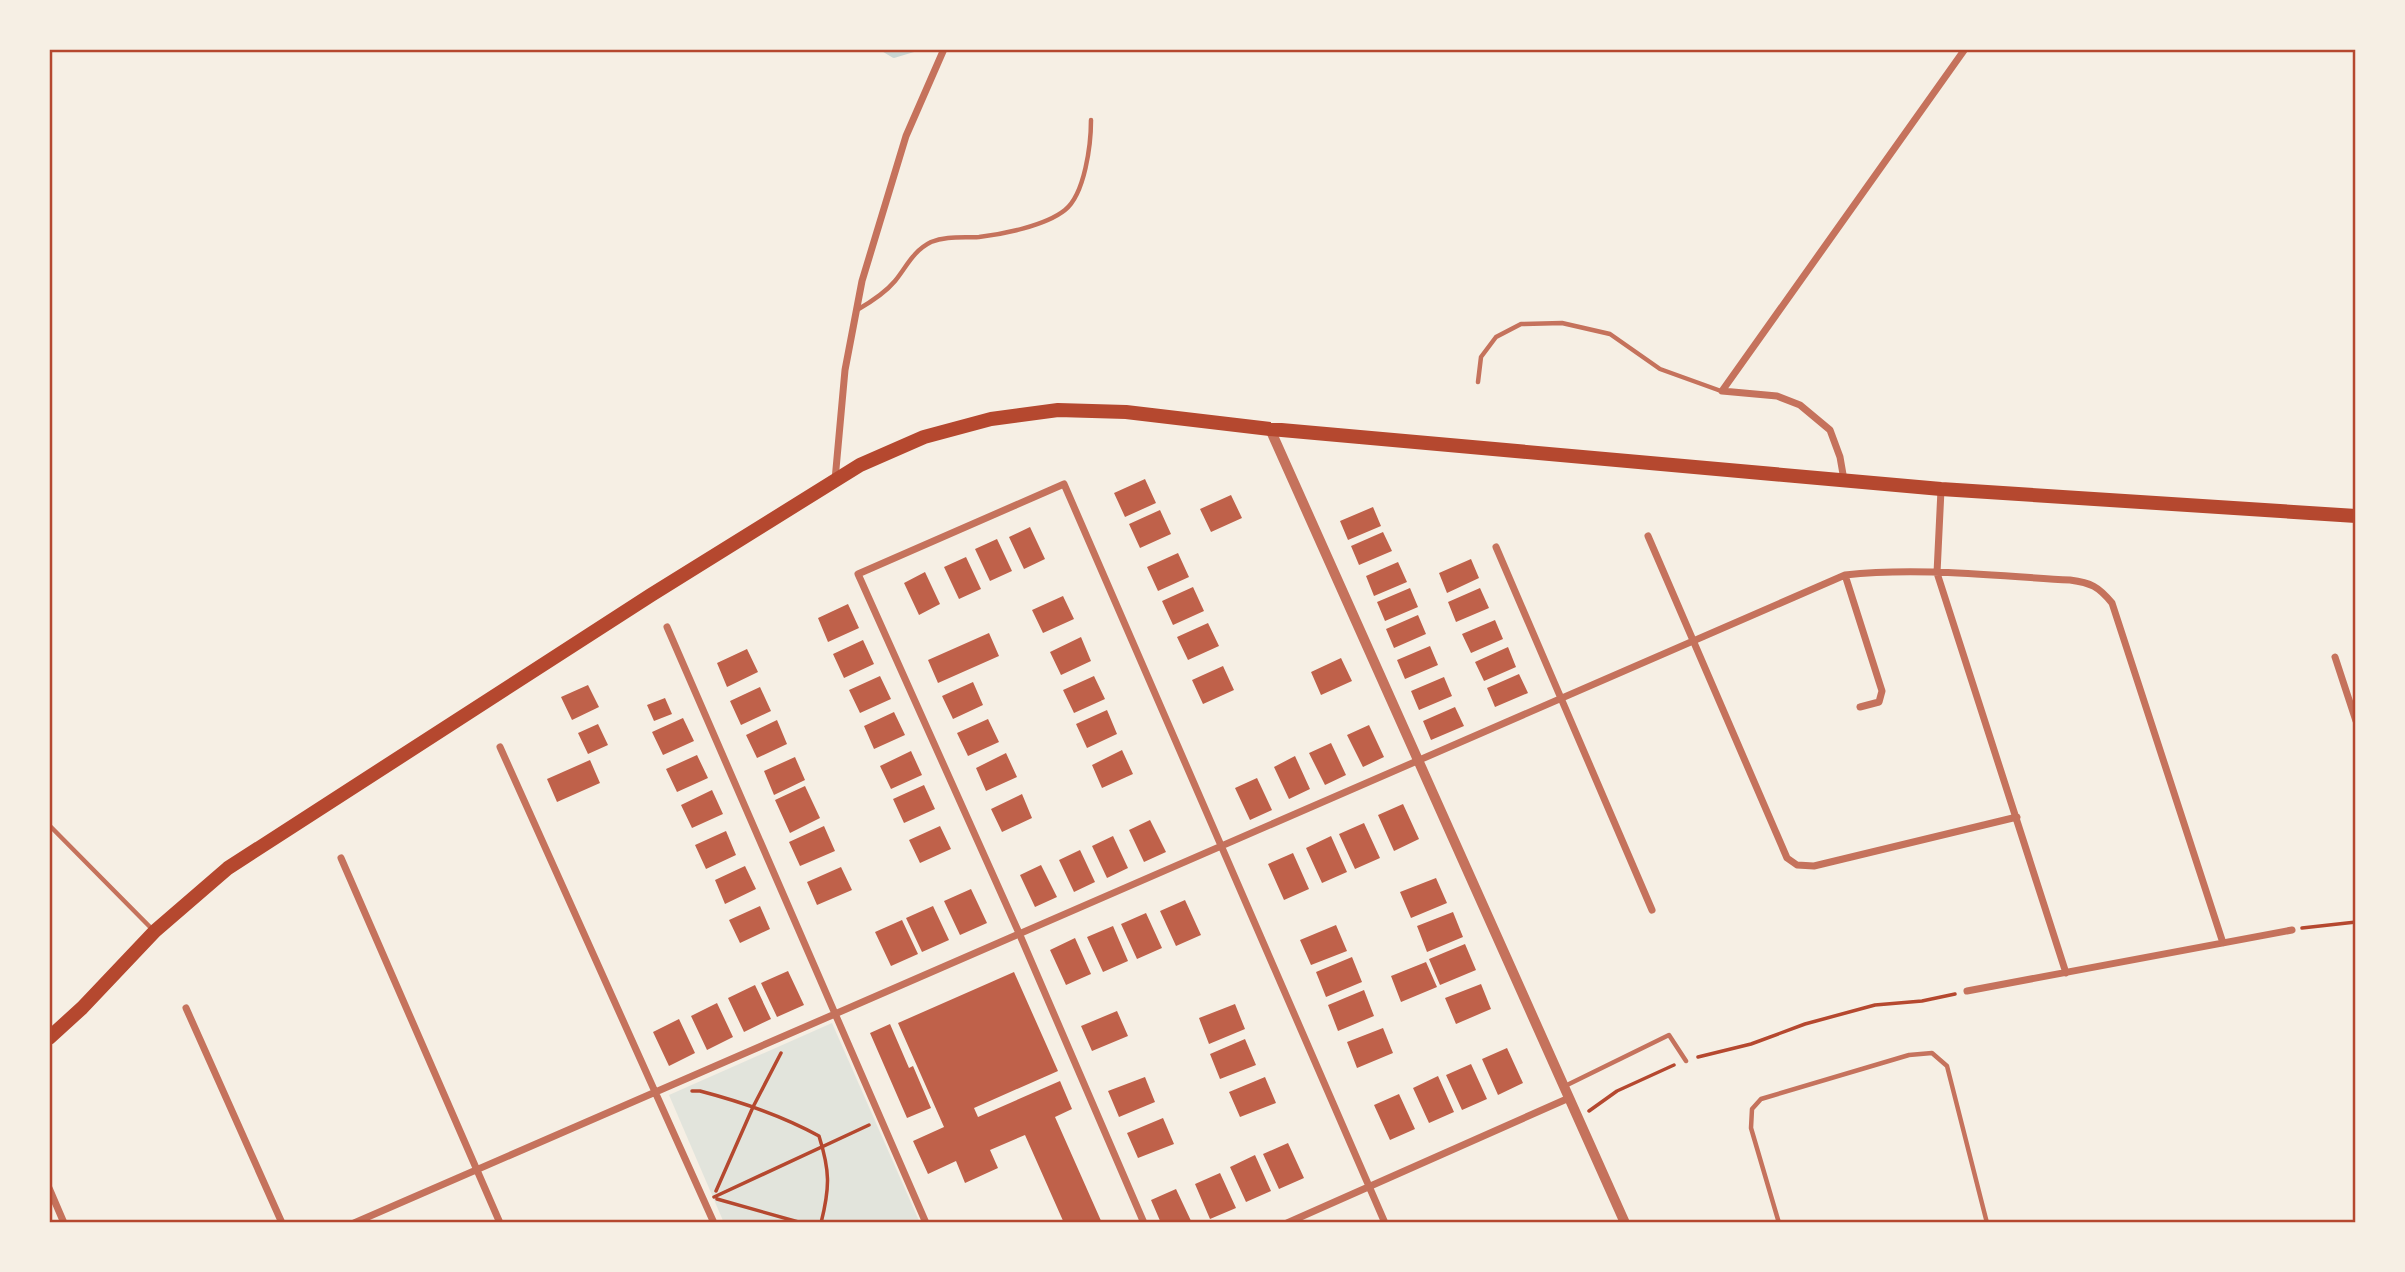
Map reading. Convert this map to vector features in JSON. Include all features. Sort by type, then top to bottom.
[{"type":"main road","points":[[49,1038],[82,1008],[155,931],[228,868],[651,595],[835,480],[891,450],[957,426],[1024,413],[1058,410],[1126,412],[1270,429],[1941,489],[2356,516]]},
{"type":"street","points":[[835,480],[845,370],[862,281],[906,136],[944,49]]},
{"type":"street","points":[[1722,391],[1965,49]]},
{"type":"street","points":[[1722,391],[1776,396],[1800,405],[1830,430],[1840,457],[1844,480]]},
{"type":"street","points":[[1270,429],[1625,1223]]},
{"type":"street","points":[[1144,1223],[1019,933],[858,574],[1064,485],[1385,1223]]},
{"type":"street","points":[[1941,489],[1937,573],[2066,972]]},
{"type":"street","points":[[1648,536],[1787,858],[1797,865],[1814,866],[2017,817]]},
{"type":"street","points":[[1496,547],[1652,911]]},
{"type":"street","points":[[354,1223],[1845,575],[1875,572],[1937,573],[2089,583],[2102,591],[2112,603],[2223,943]]},
{"type":"street","points":[[1845,575],[1882,691],[1879,702],[1860,708]]},
{"type":"street","points":[[667,628],[926,1223]]},
{"type":"street","points":[[2335,657],[2356,721]]},
{"type":"street","points":[[500,747],[714,1223]]},
{"type":"street","points":[[341,858],[500,1223]]},
{"type":"street","points":[[1967,991],[2292,930]]},
{"type":"street","points":[[186,1008],[282,1223]]},
{"type":"street","points":[[1287,1223],[1569,1098]]},
{"type":"street","points":[[49,1188],[64,1223]]},
{"type":"lane","points":[[857,310],[882,294],[916,252],[934,241],[979,237],[1018,229],[1066,210],[1076,194],[1088,158],[1091,120]]},
{"type":"lane","points":[[1478,382],[1481,357],[1496,337],[1521,324],[1562,323],[1611,334],[1660,369],[1722,391]]},
{"type":"lane","points":[[49,825],[155,931]]},
{"type":"lane","points":[[1564,1086],[1669,1035],[1686,1061]]},
{"type":"lane","points":[[1779,1223],[1751,1128],[1752,1109],[1761,1099],[1909,1055],[1932,1053],[1947,1066],[1987,1223]]},
{"type":"path","points":[[2292,930],[2356,922]]},
{"type":"path","points":[[1580,1121],[1591,1109],[1617,1091],[1686,1061],[1751,1044],[1805,1024],[1875,1004],[1922,1001],[1967,991]]},
{"type":"path","points":[[713,1198],[753,1107],[791,1032]]},
{"type":"path","points":[[688,1091],[700,1091],[753,1107],[792,1121],[819,1136],[828,1163],[827,1199],[821,1223]]},
{"type":"path","points":[[713,1198],[881,1120]]},
{"type":"path","points":[[713,1198],[802,1223]]},
{"type":"shaded area","points":[[832,1023],[920,1223],[724,1223],[669,1095]]},
{"type":"building","points":[[1145,479],[1156,503],[1125,517],[1114,493]]},
{"type":"building","points":[[1231,495],[1242,518],[1211,532],[1200,509]]},
{"type":"building","points":[[1373,507],[1381,526],[1348,540],[1340,521]]},
{"type":"building","points":[[1160,510],[1171,534],[1140,548],[1129,524]]},
{"type":"building","points":[[1030,527],[1045,559],[1024,569],[1009,537]]},
{"type":"building","points":[[1383,532],[1392,551],[1359,565],[1351,546]]},
{"type":"building","points":[[997,539],[1012,571],[990,581],[975,549]]},
{"type":"building","points":[[1178,553],[1189,577],[1158,591],[1147,567]]},
{"type":"building","points":[[966,557],[981,589],[959,599],[944,567]]},
{"type":"building","points":[[1471,559],[1479,578],[1447,593],[1439,573]]},
{"type":"building","points":[[1398,562],[1407,582],[1374,596],[1366,576]]},
{"type":"building","points":[[925,572],[940,604],[919,615],[904,583]]},
{"type":"building","points":[[1193,587],[1204,611],[1173,625],[1162,601]]},
{"type":"building","points":[[1410,588],[1418,607],[1385,621],[1377,602]]},
{"type":"building","points":[[1480,588],[1489,608],[1456,622],[1448,602]]},
{"type":"building","points":[[1063,596],[1074,619],[1043,633],[1032,610]]},
{"type":"building","points":[[848,604],[859,628],[828,642],[818,618]]},
{"type":"building","points":[[1418,615],[1426,634],[1394,648],[1386,629]]},
{"type":"building","points":[[1495,620],[1503,639],[1471,653],[1462,634]]},
{"type":"building","points":[[1208,623],[1219,646],[1188,660],[1177,637]]},
{"type":"building","points":[[989,633],[999,656],[938,683],[928,660]]},
{"type":"building","points":[[1081,637],[1091,661],[1061,675],[1050,652]]},
{"type":"building","points":[[863,640],[874,664],[844,678],[833,654]]},
{"type":"building","points":[[1430,646],[1438,665],[1405,679],[1397,660]]},
{"type":"building","points":[[1508,647],[1516,667],[1484,681],[1475,662]]},
{"type":"building","points":[[747,649],[758,672],[727,687],[717,663]]},
{"type":"building","points":[[1341,658],[1352,681],[1321,695],[1311,672]]},
{"type":"building","points":[[1223,666],[1234,690],[1203,704],[1192,680]]},
{"type":"building","points":[[1519,674],[1528,693],[1495,707],[1487,688]]},
{"type":"building","points":[[880,676],[891,699],[860,713],[849,690]]},
{"type":"building","points":[[1094,676],[1105,699],[1074,713],[1063,690]]},
{"type":"building","points":[[1444,677],[1452,696],[1419,710],[1411,691]]},
{"type":"building","points":[[973,682],[983,705],[953,719],[942,696]]},
{"type":"building","points":[[588,685],[599,707],[572,720],[561,697]]},
{"type":"building","points":[[760,687],[771,711],[741,725],[730,701]]},
{"type":"building","points":[[665,698],[672,714],[654,721],[647,705]]},
{"type":"building","points":[[1455,707],[1464,726],[1431,740],[1423,721]]},
{"type":"building","points":[[1107,710],[1117,734],[1087,748],[1076,724]]},
{"type":"building","points":[[894,712],[905,735],[874,749],[864,726]]},
{"type":"building","points":[[683,718],[694,741],[663,755],[652,732]]},
{"type":"building","points":[[988,719],[999,742],[968,756],[957,733]]},
{"type":"building","points":[[777,720],[787,744],[757,758],[746,735]]},
{"type":"building","points":[[598,724],[608,745],[588,754],[578,733]]},
{"type":"building","points":[[1369,725],[1384,757],[1363,767],[1347,735]]},
{"type":"building","points":[[1331,743],[1346,775],[1325,785],[1309,753]]},
{"type":"building","points":[[1122,750],[1133,774],[1102,788],[1092,765]]},
{"type":"building","points":[[911,751],[922,775],[891,789],[880,766]]},
{"type":"building","points":[[1006,753],[1017,777],[986,791],[976,768]]},
{"type":"building","points":[[697,755],[708,778],[677,792],[666,769]]},
{"type":"building","points":[[1295,756],[1310,789],[1289,799],[1274,767]]},
{"type":"building","points":[[795,757],[805,780],[774,795],[764,771]]},
{"type":"building","points":[[590,760],[600,783],[557,802],[547,779]]},
{"type":"building","points":[[1257,778],[1272,810],[1250,820],[1235,788]]},
{"type":"building","points":[[924,785],[935,809],[904,823],[893,799]]},
{"type":"building","points":[[805,786],[820,818],[790,833],[775,800]]},
{"type":"building","points":[[712,790],[723,814],[692,828],[681,805]]},
{"type":"building","points":[[1022,794],[1032,818],[1002,832],[991,809]]},
{"type":"building","points":[[1403,804],[1419,839],[1394,851],[1378,815]]},
{"type":"building","points":[[1150,820],[1166,852],[1144,862],[1129,830]]},
{"type":"building","points":[[1364,823],[1380,858],[1355,869],[1339,834]]},
{"type":"building","points":[[824,826],[835,851],[800,866],[789,842]]},
{"type":"building","points":[[940,826],[951,849],[920,863],[909,840]]},
{"type":"building","points":[[726,831],[736,855],[706,869],[695,845]]},
{"type":"building","points":[[1113,836],[1128,868],[1107,878],[1092,846]]},
{"type":"building","points":[[1331,836],[1347,872],[1322,883],[1306,848]]},
{"type":"building","points":[[1080,850],[1095,882],[1074,892],[1059,860]]},
{"type":"building","points":[[1293,853],[1309,889],[1284,900],[1268,864]]},
{"type":"building","points":[[1041,865],[1057,897],[1035,907],[1020,875]]},
{"type":"building","points":[[745,866],[756,889],[725,904],[715,880]]},
{"type":"building","points":[[841,867],[852,890],[817,905],[807,882]]},
{"type":"building","points":[[1436,878],[1447,903],[1411,918],[1400,892]]},
{"type":"building","points":[[971,889],[987,923],[960,935],[944,901]]},
{"type":"building","points":[[1185,900],[1201,935],[1176,946],[1160,911]]},
{"type":"building","points":[[760,906],[770,929],[740,943],[729,920]]},
{"type":"building","points":[[933,906],[949,940],[922,952],[906,918]]},
{"type":"building","points":[[1453,912],[1463,937],[1427,952],[1417,926]]},
{"type":"building","points":[[1146,913],[1162,948],[1137,959],[1121,924]]},
{"type":"building","points":[[902,920],[918,954],[891,966],[875,932]]},
{"type":"building","points":[[1336,925],[1347,951],[1311,965],[1300,940]]},
{"type":"building","points":[[1113,926],[1128,961],[1103,972],[1087,937]]},
{"type":"building","points":[[1075,938],[1091,974],[1066,985],[1050,950]]},
{"type":"building","points":[[1465,944],[1476,970],[1440,985],[1429,959]]},
{"type":"building","points":[[1352,957],[1362,982],[1326,997],[1316,972]]},
{"type":"building","points":[[1426,962],[1437,987],[1401,1002],[1391,976]]},
{"type":"building","points":[[788,971],[804,1005],[777,1017],[761,983]]},
{"type":"building","points":[[1014,972],[1058,1071],[974,1108],[978,1117],[1060,1081],[1072,1109],[1055,1117],[1102,1223],[1064,1223],[1025,1135],[990,1150],[998,1168],[965,1183],[956,1161],[928,1174],[913,1141],[944,1127],[898,1023]]},
{"type":"building","points":[[1481,984],[1491,1009],[1456,1024],[1445,998]]},
{"type":"building","points":[[755,985],[771,1019],[744,1032],[728,998]]},
{"type":"building","points":[[1364,990],[1374,1016],[1338,1031],[1328,1005]]},
{"type":"building","points":[[717,1003],[733,1037],[707,1050],[691,1016]]},
{"type":"building","points":[[1235,1004],[1245,1029],[1209,1044],[1199,1018]]},
{"type":"building","points":[[1117,1011],[1128,1036],[1092,1051],[1081,1026]]},
{"type":"building","points":[[679,1019],[695,1053],[669,1066],[653,1032]]},
{"type":"building","points":[[890,1024],[909,1068],[913,1066],[931,1108],[907,1118],[870,1033]]},
{"type":"building","points":[[1383,1028],[1393,1053],[1357,1068],[1347,1042]]},
{"type":"building","points":[[1245,1039],[1256,1065],[1220,1079],[1210,1054]]},
{"type":"building","points":[[1507,1048],[1523,1083],[1498,1095],[1482,1059]]},
{"type":"building","points":[[1471,1064],[1487,1099],[1462,1110],[1446,1075]]},
{"type":"building","points":[[1438,1076],[1454,1112],[1429,1123],[1413,1088]]},
{"type":"building","points":[[1145,1077],[1155,1102],[1119,1117],[1108,1091]]},
{"type":"building","points":[[1265,1077],[1276,1103],[1240,1117],[1229,1092]]},
{"type":"building","points":[[1399,1094],[1415,1129],[1390,1140],[1374,1105]]},
{"type":"building","points":[[1163,1118],[1174,1144],[1138,1158],[1127,1133]]},
{"type":"building","points":[[1288,1143],[1304,1178],[1279,1189],[1263,1154]]},
{"type":"building","points":[[1255,1155],[1271,1191],[1246,1202],[1230,1167]]},
{"type":"building","points":[[1220,1173],[1236,1208],[1210,1219],[1195,1184]]},
{"type":"building","points":[[1176,1189],[1192,1223],[1161,1223],[1151,1200]]},
{"type":"waterway","points":[[479,49],[509,49]]},
{"type":"waterway","points":[[884,49],[894,55],[914,49]]}]
